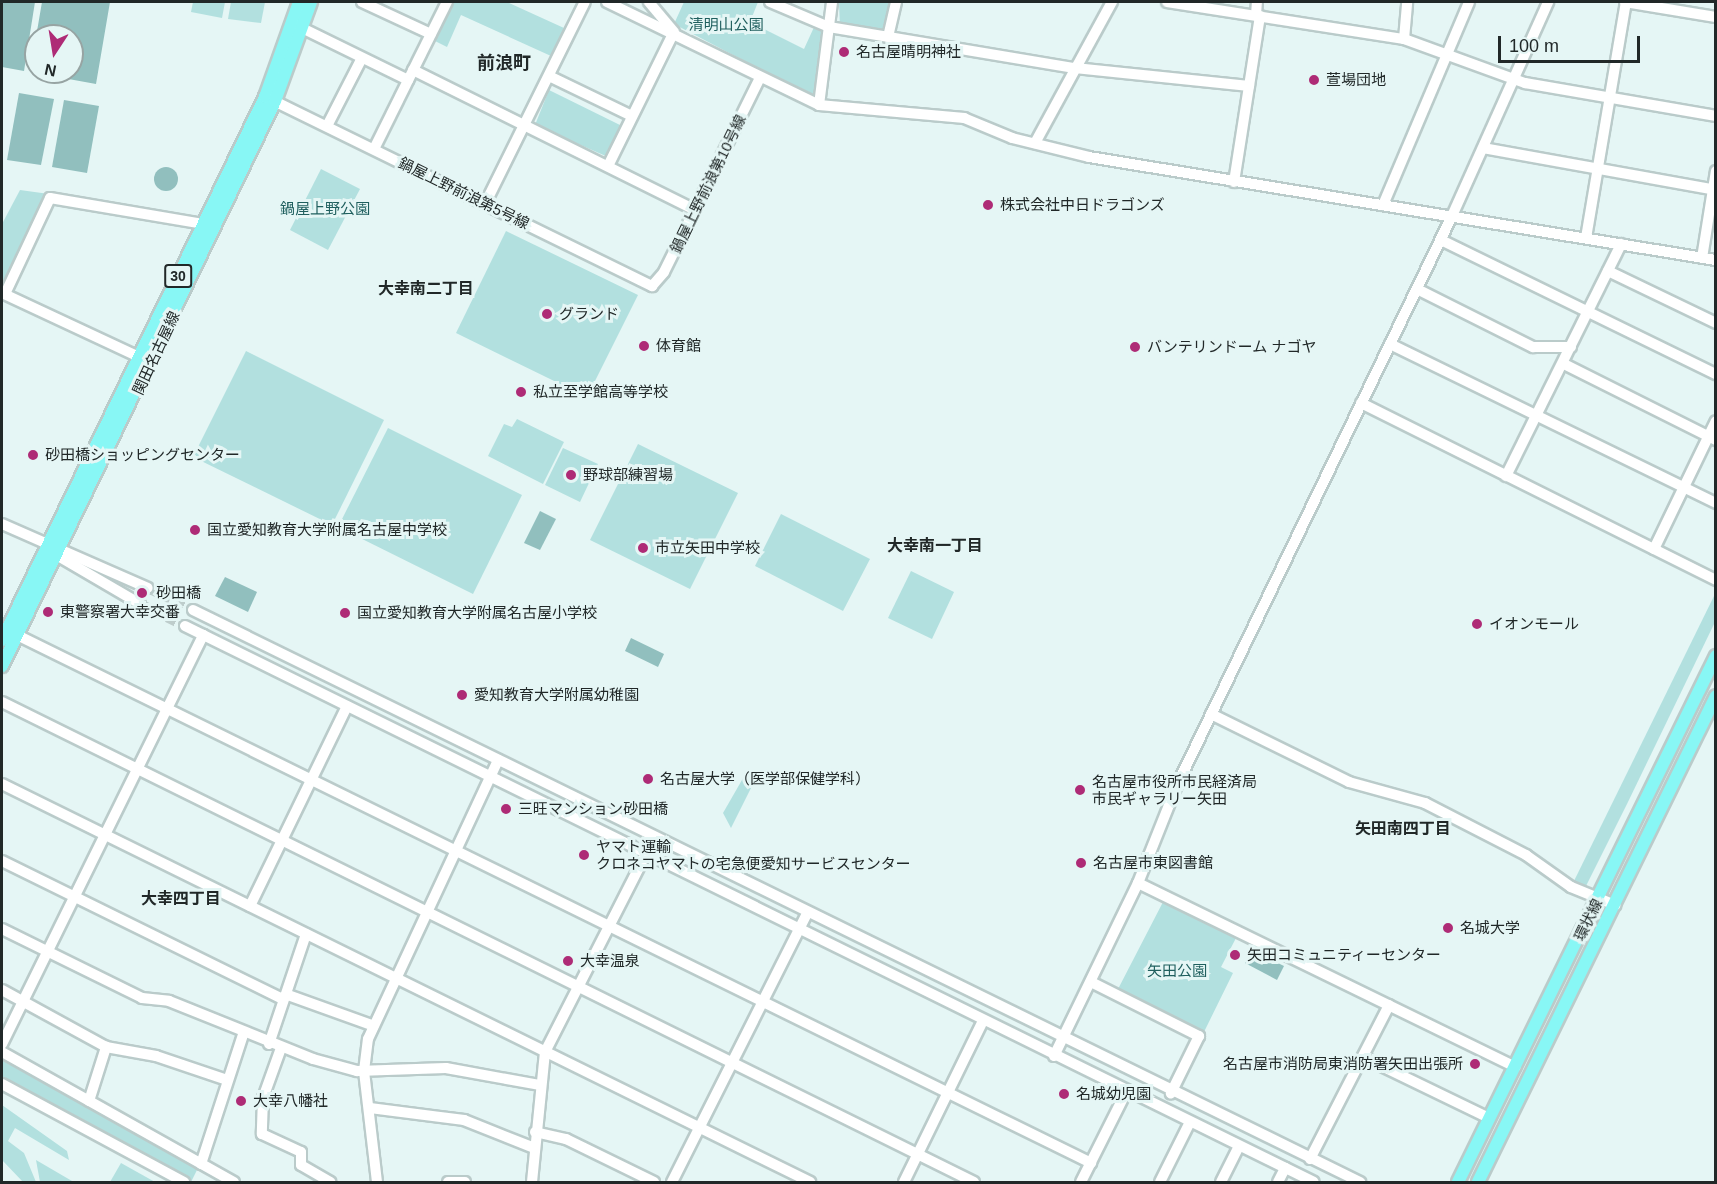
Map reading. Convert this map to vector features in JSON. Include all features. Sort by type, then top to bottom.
[{"type":"main road","name":"関田名古屋線","points":[[2,666],[139,357],[203,224],[270,99],[299,2]]},
{"type":"main road","name":"関田名古屋線","points":[[2,640],[54,551],[151,363],[304,29],[311,2]]},
{"type":"main road","name":"環状線","points":[[1458,1182],[1716,656]]},
{"type":"main road","name":"環状線","points":[[1478,1182],[1616,905],[1716,696]]},
{"type":"street","points":[[362,2],[431,34]]},
{"type":"street","points":[[374,149],[447,2]]},
{"type":"street","points":[[485,204],[585,2]]},
{"type":"street","points":[[607,2],[674,32],[759,80],[819,105],[964,118],[1035,143],[1234,182],[1716,260]]},
{"type":"street","points":[[649,2],[674,32]]},
{"type":"street","points":[[770,2],[829,27],[1075,68],[1249,86]]},
{"type":"street","points":[[819,105],[832,2]]},
{"type":"street","points":[[888,37],[896,2]]},
{"type":"street","points":[[1035,143],[1112,2]]},
{"type":"street","points":[[1167,2],[1404,39],[1514,80],[1716,116]]},
{"type":"street","points":[[1234,182],[1258,16],[1257,2]]},
{"type":"street","points":[[1404,39],[1407,2]]},
{"type":"street","points":[[1383,205],[1469,2]]},
{"type":"street","points":[[1054,1056],[1138,882],[1211,714],[1441,240],[1548,2]]},
{"type":"street","points":[[1586,238],[1625,2],[1656,4],[1716,17]]},
{"type":"street","points":[[304,29],[362,58],[411,75],[524,125],[695,210]]},
{"type":"street","points":[[608,166],[674,32]]},
{"type":"street","points":[[327,126],[362,58]]},
{"type":"street","points":[[549,75],[632,116]]},
{"type":"street","name":"鍋屋上野前浪第10号線","points":[[652,286],[695,210],[759,80]]},
{"type":"street","name":"鍋屋上野前浪第5号線","points":[[270,99],[652,286]]},
{"type":"street","points":[[1483,148],[1714,190]]},
{"type":"street","points":[[1702,258],[1716,171]]},
{"type":"street","points":[[151,363],[3,293],[50,198],[203,224]]},
{"type":"street","points":[[1441,240],[1716,374]]},
{"type":"street","points":[[1506,476],[1564,364],[1621,244]]},
{"type":"street","points":[[1608,271],[1716,323]]},
{"type":"street","points":[[1417,289],[1533,347],[1571,347]]},
{"type":"street","points":[[1390,344],[1716,503]]},
{"type":"street","points":[[1564,364],[1712,438]]},
{"type":"street","points":[[1361,403],[1716,580]]},
{"type":"street","points":[[1654,549],[1712,438],[1716,422]]},
{"type":"street","points":[[2,524],[54,551],[140,604]]},
{"type":"street","points":[[54,551],[148,588]]},
{"type":"street","points":[[193,610],[1171,1093],[1360,1182]]},
{"type":"street","points":[[185,626],[647,852],[1126,1092],[1314,1182]]},
{"type":"street","points":[[17,635],[1091,1163]]},
{"type":"street","points":[[2,1044],[46,950],[203,635]]},
{"type":"street","points":[[2,702],[974,1182]]},
{"type":"street","points":[[250,906],[347,706]]},
{"type":"street","points":[[1211,714],[1349,782],[1425,803],[1598,899],[1616,905]]},
{"type":"street","points":[[377,1182],[364,1071],[374,1026],[498,760]]},
{"type":"street","points":[[2,784],[810,1182]]},
{"type":"street","points":[[532,1182],[532,1147],[545,1052],[647,852]]},
{"type":"street","points":[[2,861],[284,997],[374,1026]]},
{"type":"street","points":[[1138,882],[1515,1067]]},
{"type":"street","points":[[672,1182],[807,913]]},
{"type":"street","points":[[2,929],[142,998],[169,1001],[243,1035],[280,1048],[364,1071],[446,1068],[540,1085]]},
{"type":"street","points":[[268,1044],[306,934]]},
{"type":"street","points":[[1091,982],[1198,1036],[1171,1093]]},
{"type":"street","points":[[2,990],[106,1047],[156,1056],[224,1079]]},
{"type":"street","points":[[1310,1160],[1389,1005]]},
{"type":"street","points":[[904,1182],[983,1021]]},
{"type":"street","points":[[201,1164],[213,1141],[224,1079],[243,1035]]},
{"type":"street","points":[[89,1101],[106,1047]]},
{"type":"street","points":[[280,1048],[263,1098],[262,1134],[301,1152],[301,1165],[331,1182]]},
{"type":"street","points":[[2,1052],[234,1182]]},
{"type":"street","points":[[1363,1057],[1489,1118]]},
{"type":"street","points":[[2,1084],[184,1182]]},
{"type":"street","points":[[1082,1182],[1126,1092]]},
{"type":"street","points":[[370,1108],[464,1120],[532,1147]]},
{"type":"street","points":[[1160,1182],[1190,1122]]},
{"type":"street","points":[[535,1132],[566,1139],[654,1182]]},
{"type":"street","points":[[1221,1182],[1239,1146]]},
{"type":"street","points":[[1278,1182],[1285,1168]]},
{"type":"street","points":[[448,1182],[465,1182]]},
{"type":"green space","points":[[193,2],[225,2],[222,18],[191,12]]},
{"type":"green space","points":[[231,2],[265,2],[261,23],[228,19]]},
{"type":"green space","points":[[452,2],[507,2],[564,28],[551,56],[461,15],[447,47],[433,40]]},
{"type":"green space","name":"清明山公園","points":[[684,2],[758,2],[750,22],[804,49],[815,25],[822,28],[817,93],[809,95],[674,24]]},
{"type":"green space","points":[[839,2],[892,2],[885,30],[840,27]]},
{"type":"green space","points":[[549,90],[622,126],[608,157],[535,125]]},
{"type":"green space","name":"鍋屋上野公園","points":[[321,169],[360,189],[328,250],[290,230]]},
{"type":"green space","points":[[20,190],[49,194],[2,286],[2,224]]},
{"type":"green space","name":"グランド","points":[[506,231],[638,295],[587,397],[456,333]]},
{"type":"green space","points":[[246,351],[384,420],[332,525],[193,457]]},
{"type":"green space","points":[[517,419],[564,442],[543,484],[488,456],[504,424],[512,427]]},
{"type":"green space","points":[[388,428],[522,495],[473,594],[338,527]]},
{"type":"green space","points":[[638,444],[738,493],[690,589],[590,540]]},
{"type":"green space","name":"野球部練習場","points":[[563,448],[598,464],[580,502],[545,485]]},
{"type":"green space","points":[[781,514],[870,559],[843,611],[755,566]]},
{"type":"green space","points":[[911,571],[954,592],[932,639],[888,618]]},
{"type":"green space","points":[[1715,594],[1715,622],[1627,804],[1585,888],[1573,883]]},
{"type":"green space","points":[[757,770],[758,774],[731,828],[723,813],[746,773]]},
{"type":"green space","name":"矢田公園","points":[[1163,902],[1236,938],[1221,967],[1233,973],[1203,1034],[1117,991]]},
{"type":"green space","points":[[2,1056],[199,1166],[191,1182],[2,1079]]},
{"type":"green space","points":[[2,1105],[67,1151],[69,1160],[15,1128],[8,1141],[24,1153],[36,1182],[23,1182],[2,1160]]},
{"type":"green space","points":[[36,1160],[72,1181],[73,1182],[40,1182]]},
{"type":"green space","points":[[121,1163],[155,1182],[110,1182]]},
{"type":"shaded area","points":[[2,2],[35,2],[31,24],[24,24],[24,71],[2,67]]},
{"type":"shaded area","points":[[42,2],[110,2],[96,84],[84,82],[84,24],[38,24]]},
{"type":"shaded area","points":[[19,93],[54,99],[41,165],[7,160]]},
{"type":"shaded area","points":[[64,100],[99,106],[87,173],[52,167]]},
{"type":"shaded area","points":[[166,167],[171,168],[177,174],[177,184],[171,190],[166,191],[161,190],[155,184],[154,179],[155,174],[161,168]]},
{"type":"shaded area","points":[[540,511],[556,519],[540,550],[524,543]]},
{"type":"shaded area","points":[[225,577],[257,592],[248,612],[215,596]]},
{"type":"shaded area","points":[[631,638],[664,654],[658,667],[625,651]]},
{"type":"shaded area","points":[[1251,950],[1284,966],[1277,980],[1245,963]]},
{"type":"tunnel","points":[[148,588],[193,610]]},
{"type":"tunnel","points":[[140,604],[185,626]]},
{"type":"place","name":"名古屋晴明神社","points":[[844,52]]},
{"type":"place","name":"萱場団地","points":[[1314,80]]},
{"type":"place","name":"株式会社中日ドラゴンズ","points":[[988,205]]},
{"type":"place","name":"グランド","points":[[547,314]]},
{"type":"place","name":"体育館","points":[[644,346]]},
{"type":"place","name":"バンテリンドーム ナゴヤ","points":[[1135,347]]},
{"type":"place","name":"私立至学館高等学校","points":[[521,392]]},
{"type":"place","name":"砂田橋ショッピングセンター","points":[[33,455]]},
{"type":"place","name":"野球部練習場","points":[[571,475]]},
{"type":"place","name":"国立愛知教育大学附属名古屋中学校","points":[[195,530]]},
{"type":"place","name":"市立矢田中学校","points":[[643,548]]},
{"type":"place","name":"砂田橋","points":[[142,593]]},
{"type":"place","name":"東警察署大幸交番","points":[[48,612]]},
{"type":"place","name":"国立愛知教育大学附属名古屋小学校","points":[[345,613]]},
{"type":"place","name":"イオンモール","points":[[1477,624]]},
{"type":"place","name":"愛知教育大学附属幼稚園","points":[[462,695]]},
{"type":"place","name":"名古屋大学（医学部保健学科）","points":[[648,779]]},
{"type":"place","name":"名古屋市役所市民経済局 市民ギャラリー矢田","points":[[1080,790]]},
{"type":"place","name":"三旺マンション砂田橋","points":[[506,809]]},
{"type":"place","name":"ヤマト運輸 クロネコヤマトの宅急便愛知サービスセンター","points":[[584,855]]},
{"type":"place","name":"名古屋市東図書館","points":[[1081,863]]},
{"type":"place","name":"名城大学","points":[[1448,928]]},
{"type":"place","name":"矢田コミュニティーセンター","points":[[1235,955]]},
{"type":"place","name":"大幸温泉","points":[[568,961]]},
{"type":"place","name":"名古屋市消防局東消防署矢田出張所","points":[[1475,1064]]},
{"type":"place","name":"名城幼児園","points":[[1064,1094]]},
{"type":"place","name":"大幸八幡社","points":[[241,1101]]},
{"type":"district","name":"前浪町","points":[[504,63]]},
{"type":"district","name":"大幸南二丁目","points":[[426,289]]},
{"type":"district","name":"大幸南一丁目","points":[[935,546]]},
{"type":"district","name":"矢田南四丁目","points":[[1403,829]]},
{"type":"district","name":"大幸四丁目","points":[[181,899]]}]
